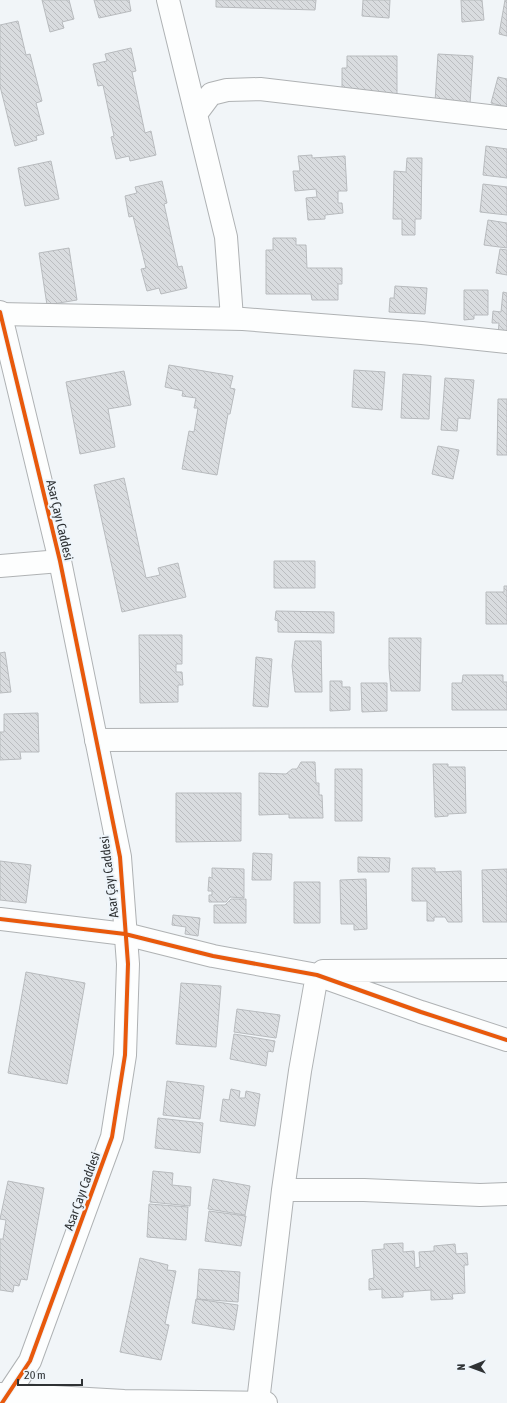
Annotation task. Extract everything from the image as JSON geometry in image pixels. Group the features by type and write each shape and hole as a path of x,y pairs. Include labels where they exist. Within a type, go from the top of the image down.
{"street":[{"path":"168,0 226,238 232,318"},
{"path":"196,114 211,94 227,90 260,89 507,118"},
{"path":"0,314 232,318 422,333 507,342"},
{"name":"Asar Çayı Caddesi","path":"0,314 60,561 120,857 128,964 125,1055 112,1138 30,1362 3,1397"},
{"path":"0,566 60,561"},
{"path":"96,740 507,739"},
{"path":"0,919 125,934 214,956 307,973 507,1040"},
{"path":"307,973 507,970"},
{"path":"3,1397 262,1403 283,1190 300,1070 307,973"},
{"path":"283,1190 364,1190 480,1195 507,1194"}],"building":[{"path":"42,0 69,0 74,19 62,22 64,28 50,32"},
{"path":"94,0 129,0 131,11 99,18"},
{"path":"216,0 316,0 315,10 216,7"},
{"path":"363,0 390,0 389,18 362,16"},
{"path":"461,0 482,0 484,20 462,22"},
{"path":"505,0 507,0 507,36 499,34"},
{"path":"18,21 26,55 30,54 42,101 36,103 44,134 36,136 37,140 15,146 0,86 0,25"},
{"path":"131,48 136,71 132,72 145,133 151,131 156,155 130,161 129,156 116,159 111,137 114,136 103,85 98,86 93,64 107,61 105,54"},
{"path":"438,54 473,56 470,104 435,102"},
{"path":"347,56 397,56 397,94 342,95 342,68 347,68"},
{"path":"498,77 507,79 507,107 491,103"},
{"path":"486,146 507,149 507,178 483,175"},
{"path":"312,155 312,158 345,156 347,191 338,191 338,203 342,203 343,213 325,215 325,219 308,220 306,198 317,197 316,189 295,191 293,171 300,171 298,156"},
{"path":"407,158 422,158 421,219 415,219 415,235 402,235 402,219 393,219 394,171 406,172"},
{"path":"51,161 59,199 25,206 18,168"},
{"path":"162,181 167,203 164,204 178,267 182,266 187,288 161,294 159,288 147,291 141,269 146,268 133,216 129,217 125,196 137,193 135,187"},
{"path":"483,184 507,187 507,215 480,212"},
{"path":"488,220 507,223 507,248 484,245"},
{"path":"273,238 296,238 296,245 306,245 307,268 342,268 342,284 338,284 338,300 312,300 311,294 266,294 266,250 273,250"},
{"path":"69,248 77,300 47,305 39,253"},
{"path":"500,249 507,250 507,275 496,273"},
{"path":"395,286 427,288 425,314 389,312 390,298 394,298"},
{"path":"464,290 488,290 488,315 474,315 474,319 464,320"},
{"path":"503,292 507,293 507,335 498,335 499,323 492,323 493,311 501,312"},
{"path":"169,365 233,376 230,388 235,389 230,414 228,414 217,475 182,469 189,431 194,432 198,408 194,408 196,398 182,396 183,391 165,387"},
{"path":"354,370 385,372 382,410 352,407"},
{"path":"124,371 131,405 108,409 115,447 80,454 66,382"},
{"path":"403,374 431,376 429,419 401,418"},
{"path":"445,378 474,380 470,419 458,418 457,431 441,430"},
{"path":"498,399 507,399 507,455 497,455"},
{"path":"438,446 459,450 453,479 432,474"},
{"path":"124,478 146,578 160,575 158,568 178,563 186,597 122,612 94,485"},
{"path":"274,561 315,561 315,588 274,588"},
{"path":"504,586 507,586 507,624 486,624 486,592 504,592"},
{"path":"276,611 334,612 334,633 278,632 278,621 275,620"},
{"path":"139,635 182,635 182,664 176,664 176,672 182,672 183,685 178,685 178,702 140,703"},
{"path":"389,638 421,638 420,691 391,691"},
{"path":"295,641 321,641 322,692 295,692 292,666"},
{"path":"5,652 11,692 0,693 0,653"},
{"path":"256,657 272,659 268,707 253,706"},
{"path":"463,675 503,675 503,682 507,682 507,710 452,710 452,683 462,683"},
{"path":"330,681 342,681 342,687 350,687 350,710 330,711"},
{"path":"361,683 387,683 387,711 362,712"},
{"path":"38,713 39,752 20,752 21,759 0,760 0,732 4,732 4,714"},
{"path":"301,762 315,762 316,783 319,783 319,795 322,795 323,818 289,818 289,814 259,815 259,773 286,774 292,769 297,769"},
{"path":"433,764 448,764 448,767 465,767 466,813 448,814 448,816 435,817"},
{"path":"335,769 362,769 362,821 335,821"},
{"path":"176,793 241,793 241,841 176,842"},
{"path":"253,853 272,854 271,880 252,880"},
{"path":"358,857 390,858 389,872 358,872"},
{"path":"0,861 31,865 26,903 0,900"},
{"path":"212,868 244,869 244,898 230,897 226,902 209,902 209,895 212,895 212,891 208,891 209,877 212,878"},
{"path":"412,868 435,868 435,872 461,871 462,922 448,922 445,917 434,917 434,921 427,921 427,901 412,901"},
{"path":"507,869 507,922 483,922 482,870"},
{"path":"366,879 367,929 354,930 354,924 341,924 340,880"},
{"path":"294,882 320,882 320,923 294,923"},
{"path":"231,899 246,899 246,923 214,923 214,905 225,905"},
{"path":"173,915 200,918 198,936 185,934 186,927 172,925"},
{"path":"26,972 85,983 67,1084 8,1073"},
{"path":"181,983 221,986 216,1047 176,1044"},
{"path":"237,1009 280,1015 276,1038 234,1032"},
{"path":"234,1034 275,1041 273,1052 268,1051 266,1066 230,1059"},
{"path":"167,1081 204,1086 200,1119 163,1115"},
{"path":"231,1089 240,1091 239,1098 245,1098 246,1091 260,1094 255,1126 220,1121 223,1099 229,1100"},
{"path":"158,1118 203,1123 200,1153 155,1148"},
{"path":"153,1171 173,1173 172,1185 191,1187 190,1206 150,1202"},
{"path":"213,1179 250,1186 245,1215 208,1209"},
{"path":"8,1181 44,1188 27,1280 21,1279 19,1286 14,1285 13,1292 0,1290 0,1239 3,1239 6,1220 0,1219"},
{"path":"149,1204 188,1207 186,1240 147,1237"},
{"path":"209,1211 246,1216 241,1246 205,1241"},
{"path":"403,1243 403,1252 414,1251 415,1268 420,1267 419,1252 434,1251 434,1246 455,1244 456,1254 467,1253 468,1265 464,1265 465,1293 452,1294 453,1299 431,1300 431,1290 403,1292 403,1297 382,1298 382,1289 369,1290 369,1279 374,1278 372,1250 384,1249 384,1244"},
{"path":"140,1258 168,1265 167,1270 176,1271 165,1324 169,1325 161,1360 120,1352"},
{"path":"199,1269 240,1272 238,1302 197,1299"},
{"path":"196,1299 238,1305 234,1330 192,1323"}],"cycle path":[{"path":"0,312 60,561 120,857 128,964 125,1055 112,1137 30,1361 2,1403"},
{"path":"0,919 125,934 213,956 317,975 421,1012 507,1040"}]}
